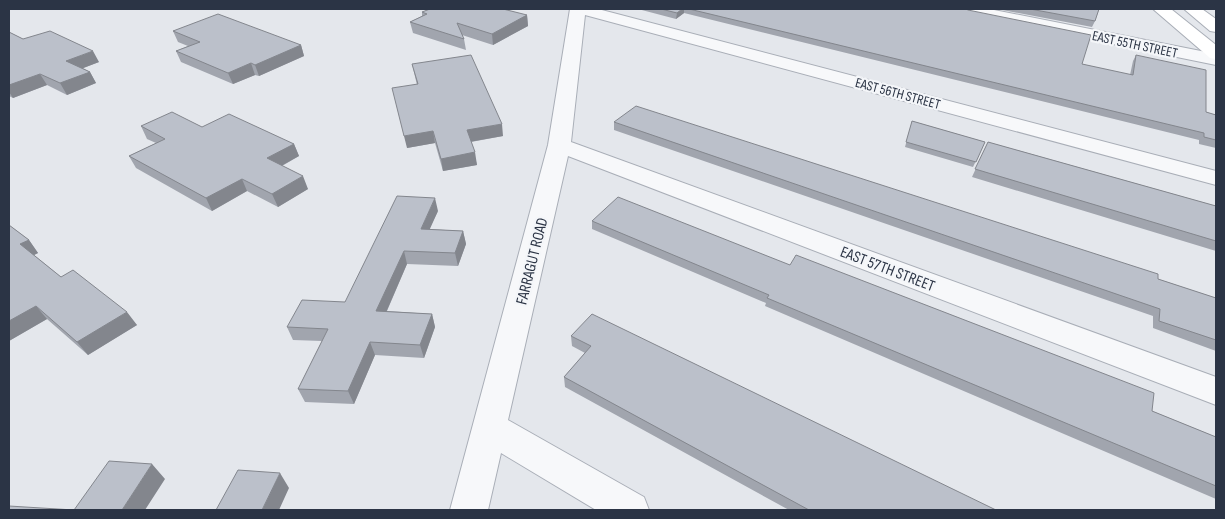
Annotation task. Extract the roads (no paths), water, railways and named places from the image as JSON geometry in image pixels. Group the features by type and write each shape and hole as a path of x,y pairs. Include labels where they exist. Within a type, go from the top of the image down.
{"main road":[{"path":"1161,9 1216,54"},
{"path":"1192,9 1216,27"}],"street":[{"name":"FARRAGUT ROAD","path":"469,510 559,145 579,9"},
{"name":"EAST 56TH STREET","path":"579,9 1216,178"},
{"name":"EAST 55TH STREET","path":"966,9 1216,60"},
{"name":"EAST 57TH STREET","path":"559,145 1216,391"},
{"path":"489,427 630,510"}]}
